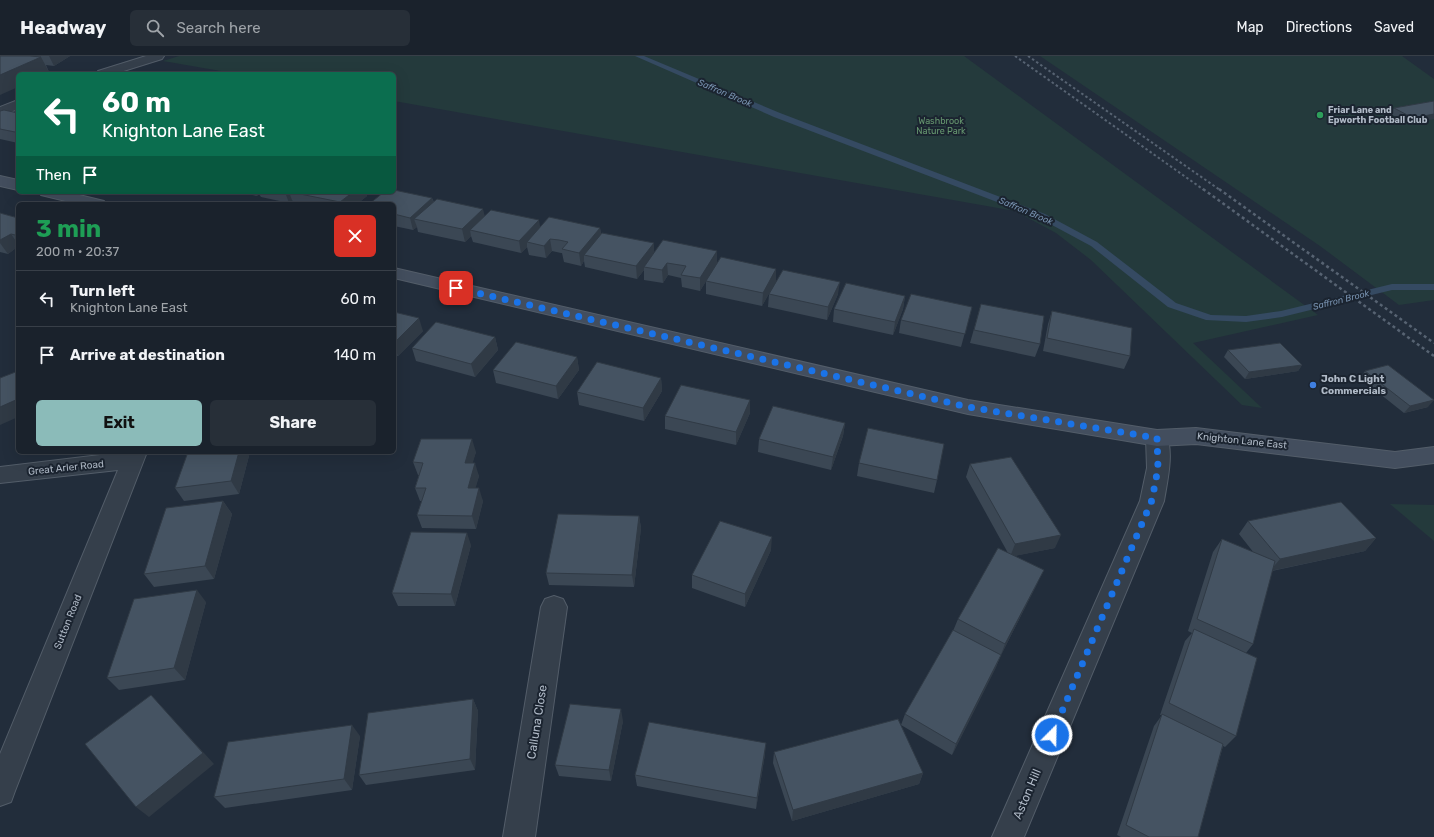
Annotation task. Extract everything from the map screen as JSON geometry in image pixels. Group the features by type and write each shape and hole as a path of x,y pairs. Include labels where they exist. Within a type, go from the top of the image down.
{"street":[{"path":"0,181 16,185"},
{"path":"56,194 90,202"},
{"name":"Knighton Lane East","path":"396,274 968,407 1157,438 1196,436 1395,460 1434,455"},
{"name":"Aston Hill","path":"1008,837 1152,500 1158,468 1157,438"},
{"name":"Great Arler Road","path":"0,475 135,456"},
{"name":"Sutton Road","path":"0,791 135,456"},
{"name":"Calluna Close","path":"519,837 554,607"}],"lane":[{"path":"108,72 158,56"},
{"path":"0,112 16,105"}],"green space":[{"name":"Washbrook Nature Park","path":"179,56 964,56 1318,315 1193,343 1262,408 1242,405 1091,260 1056,233 1015,211 396,101 396,72 226,72 163,61"},
{"path":"1040,56 1402,56 1434,79 1434,300 1399,305 1320,246"},
{"path":"1390,504 1434,505 1434,541"}],"building":[{"path":"0,56 30,56 41,57 0,75"},
{"path":"1434,101 1434,114 1413,118 1394,108"},
{"path":"4,110 16,113 16,132 0,129 0,111"},
{"path":"396,190 432,198 410,218 396,214 396,202 372,202 382,194 396,194"},
{"path":"300,194 350,194 340,202"},
{"path":"437,199 483,209 462,229 414,219"},
{"path":"491,210 539,220 519,241 470,230"},
{"path":"0,213 16,217 16,234 11,234 0,240"},
{"path":"549,217 600,228 579,253 562,249 568,242 559,240 550,239 544,246 527,242"},
{"path":"602,233 654,243 636,266 584,255"},
{"path":"663,240 717,251 700,278 681,275 686,266 667,263 662,270 644,267"},
{"path":"721,257 776,269 763,293 706,281"},
{"path":"783,270 840,282 828,307 769,294"},
{"path":"846,283 905,296 895,322 834,309"},
{"path":"911,294 972,307 965,334 901,320"},
{"path":"981,304 1044,316 1040,344 974,330"},
{"path":"1052,311 1132,328 1130,356 1047,338"},
{"path":"396,312 419,318 396,341"},
{"path":"436,322 495,337 471,364 412,348"},
{"path":"516,342 577,357 556,386 493,370"},
{"path":"1280,343 1302,365 1249,372 1228,350"},
{"path":"597,362 661,378 643,408 577,392"},
{"path":"1388,365 1434,400 1410,406 1365,371"},
{"path":"16,372 16,400 0,407 0,378"},
{"path":"681,385 750,400 736,432 665,416"},
{"path":"773,406 845,423 833,457 759,439"},
{"path":"868,428 944,444 937,480 859,463"},
{"path":"421,439 472,439 465,463 475,463 468,488 479,488 472,516 417,515 426,488 415,488 423,463 413,462"},
{"path":"187,454 238,454 231,481 175,488"},
{"path":"1011,457 1061,535 1015,544 970,464"},
{"path":"223,501 205,566 144,574 166,508"},
{"path":"1341,502 1376,538 1280,559 1248,521"},
{"path":"558,514 639,516 632,575 546,573"},
{"path":"720,521 772,537 745,594 692,575"},
{"path":"411,532 467,533 451,594 392,593"},
{"path":"1222,539 1275,561 1253,644 1197,619"},
{"path":"998,548 1044,570 1005,644 958,619"},
{"path":"197,590 174,668 107,678 134,599"},
{"path":"1194,629 1257,658 1236,736 1169,703"},
{"path":"953,630 1001,655 956,744 905,714"},
{"path":"151,695 203,753 136,807 85,744"},
{"path":"473,699 470,759 359,775 368,713"},
{"path":"570,704 621,709 609,770 555,765"},
{"path":"1162,714 1223,744 1198,837 1149,837 1126,825"},
{"path":"898,719 923,773 793,810 774,752"},
{"path":"649,722 766,743 757,798 635,775"},
{"path":"352,725 344,779 214,797 228,742"}],"waterway":[{"name":"Saffron Brook","path":"638,56 777,115 1042,216 1094,244 1172,305 1210,318 1246,319 1282,314 1317,304 1392,287 1434,287"}],"railway":[{"path":"1015,56 1204,190"},
{"path":"1028,56 1220,190"},
{"path":"1203,189 1434,356"},
{"path":"1219,189 1434,343"}],"place":[{"name":"Friar Lane and Epworth Football Club","path":"1320,115"},
{"name":"John C Light Commercials","path":"1313,385"}],"route":[{"path":"456,288 968,407 1157,438 1158,468 1152,500 1052,735"}]}
